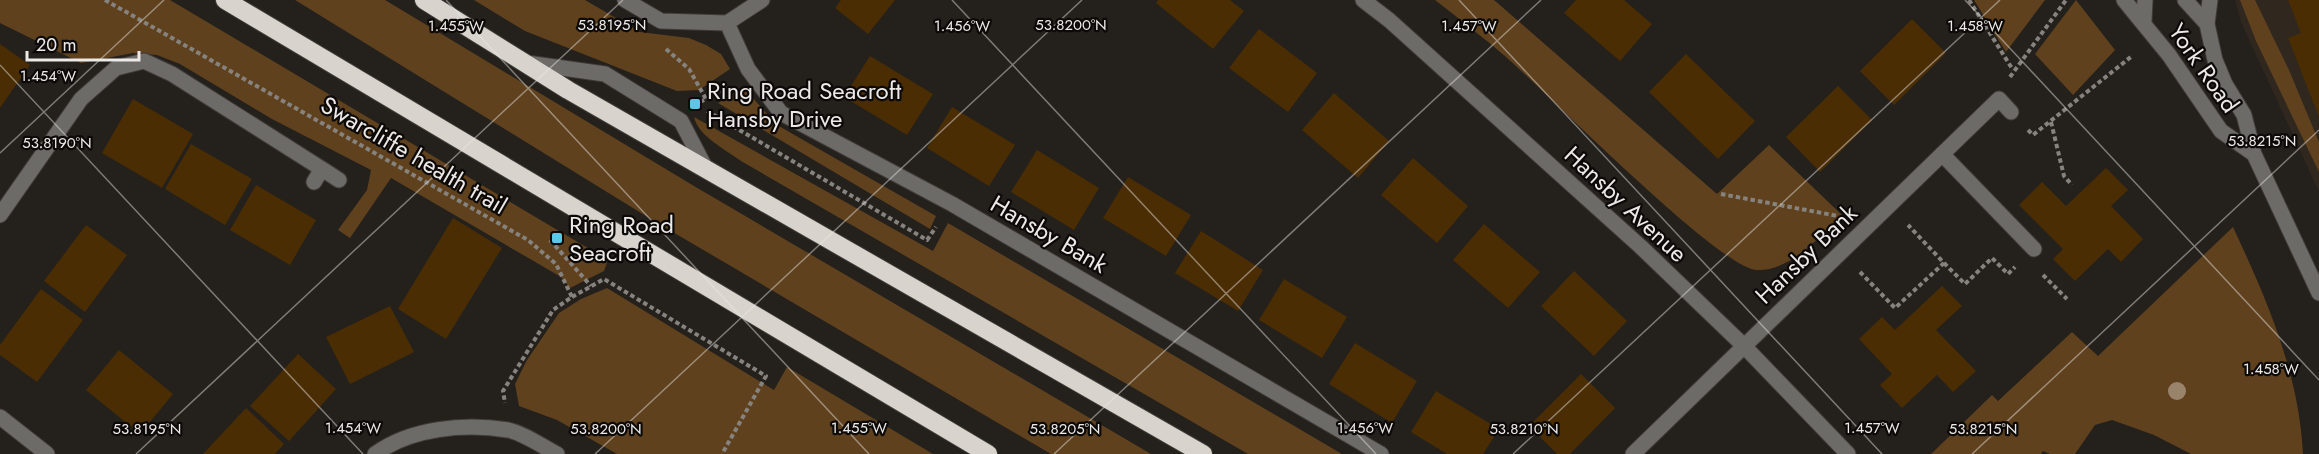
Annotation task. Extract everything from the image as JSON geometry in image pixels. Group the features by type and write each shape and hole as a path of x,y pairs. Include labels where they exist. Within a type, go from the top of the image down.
{"highway":[{"path":"225,0 988,454"},
{"path":"424,0 524,63 1203,454"}],"street":[{"path":"626,0 661,21 727,23 762,0"},
{"name":"Hansby Avenue","path":"1363,0 1389,20 1641,247 1743,345 1848,454"},
{"name":"York Road","path":"2124,0 2144,21 2221,131 2254,154"},
{"path":"2144,21 2145,0"},
{"name":"York Road","path":"2185,0 2207,24 2215,60 2225,84 2244,115 2254,154 2319,293"},
{"path":"2207,24 2210,0"},
{"name":"Hansby Bank","path":"727,23 748,69 781,113 952,204 1381,454"},
{"path":"0,215 81,99 116,68 144,62 172,74 318,176 339,180"},
{"path":"524,63 605,74 681,121 706,169"},
{"path":"2000,99 2011,112"},
{"name":"Hansby Bank","path":"1633,454 1743,345 2000,99"},
{"path":"1942,154 2030,253"},
{"path":"0,417 47,454"},
{"path":"375,454 388,445 442,428 509,430 557,454"}],"path":[{"name":"Swarcliffe health trail","path":"105,0 528,240 556,264 572,297"},
{"path":"1969,0 2013,70"},
{"path":"2000,99 2013,70 2066,0"},
{"path":"2011,112 2033,135 2132,56"},
{"path":"2051,122 2064,176 2072,185"},
{"path":"1721,194 1871,222"},
{"path":"1889,205 1965,284 1992,258 2008,274 2030,253 2067,299"},
{"path":"870,206 927,240"},
{"path":"550,240 591,287"},
{"path":"1881,294 1895,308 1944,263"},
{"path":"505,403 503,391 553,310 604,279 766,376 722,454"}],"shaded area":[{"path":"0,0 170,0 608,260 604,271 570,288 561,277 391,178 350,238 338,230 367,190 371,170 272,119 180,64 157,55 133,53 81,63 0,23"},
{"path":"295,0 385,0 694,186 1151,454 1051,454 654,221"},
{"path":"474,0 585,0 640,32 689,38 706,45 721,54 730,69 699,90 677,91 525,31"},
{"path":"1435,0 1494,0 1717,194 1769,145 1843,216 1804,251 1781,265 1757,270 1737,262 1708,242 1672,212 1506,57"},
{"path":"1974,0 2045,0 2006,52"},
{"path":"2076,0 2115,50 2073,95 2035,54"},
{"path":"2235,0 2319,0 2319,192 2241,22"},
{"path":"2240,0 2255,0 2289,70 2319,142 2319,172 2256,41"},
{"path":"743,87 777,125 936,216 930,229 718,103"},
{"path":"694,117 933,251 948,223 1342,454 1248,454 741,161 707,137"},
{"path":"2233,227 2258,282 2288,366 2300,424 2303,454 2191,454 2154,435 2112,420 2095,425 2075,454 2050,454 2043,451 2041,454 1931,454 1992,395 1998,401 2072,332 2098,356"},
{"path":"607,288 774,390 787,367 933,454 617,454 557,420 519,406 515,384 527,360 559,313 581,299"}],"building":[{"path":"841,0 895,0 868,34 835,8"},
{"path":"1158,0 1230,0 1244,11 1213,49 1156,3"},
{"path":"1576,0 1624,0 1652,24 1620,61 1564,13"},
{"path":"2288,0 2319,0 2319,117 2288,38 2301,33"},
{"path":"1912,19 1946,53 1894,105 1860,71"},
{"path":"1259,29 1317,73 1288,112 1229,68"},
{"path":"0,44 30,65 0,108"},
{"path":"1686,54 1755,121 1718,159 1649,92"},
{"path":"870,56 933,94 907,135 844,97"},
{"path":"1838,86 1872,120 1820,172 1786,137"},
{"path":"1334,93 1389,141 1358,178 1302,130"},
{"path":"133,99 193,134 162,188 102,153"},
{"path":"952,107 1015,145 989,186 927,148"},
{"path":"191,144 252,179 225,225 165,189"},
{"path":"1037,150 1099,188 1074,230 1011,192"},
{"path":"1413,158 1468,206 1437,243 1381,195"},
{"path":"2106,168 2128,190 2111,206 2143,239 2121,262 2108,249 2075,281 2053,259 2063,249 2019,205 2042,182 2066,206"},
{"path":"1128,177 1191,215 1166,256 1103,218"},
{"path":"256,185 316,220 290,265 230,230"},
{"path":"453,218 502,248 446,339 398,309"},
{"path":"1484,224 1540,272 1508,308 1453,260"},
{"path":"86,225 127,255 85,312 44,281"},
{"path":"1201,231 1263,270 1238,311 1175,273"},
{"path":"1574,271 1627,321 1594,356 1541,306"},
{"path":"1284,279 1347,317 1322,358 1259,320"},
{"path":"1942,286 1962,306 1936,330 1976,371 1953,392 1937,375 1902,408 1880,385 1892,374 1859,339 1882,317 1895,330"},
{"path":"41,289 83,320 37,382 0,355 0,345"},
{"path":"390,306 414,352 350,384 326,337"},
{"path":"1355,343 1417,381 1392,423 1329,384"},
{"path":"119,350 173,394 140,434 86,390"},
{"path":"298,354 336,389 289,441 250,406"},
{"path":"1581,374 1615,408 1570,454 1557,454 1529,426"},
{"path":"1436,391 1499,429 1483,454 1447,454 1411,432"},
{"path":"246,408 284,444 275,454 203,454"}],"place":[{"name":"Ring Road Seacroft Hansby Drive","path":"695,104"},
{"name":"Ring Road Seacroft","path":"557,238"}]}
